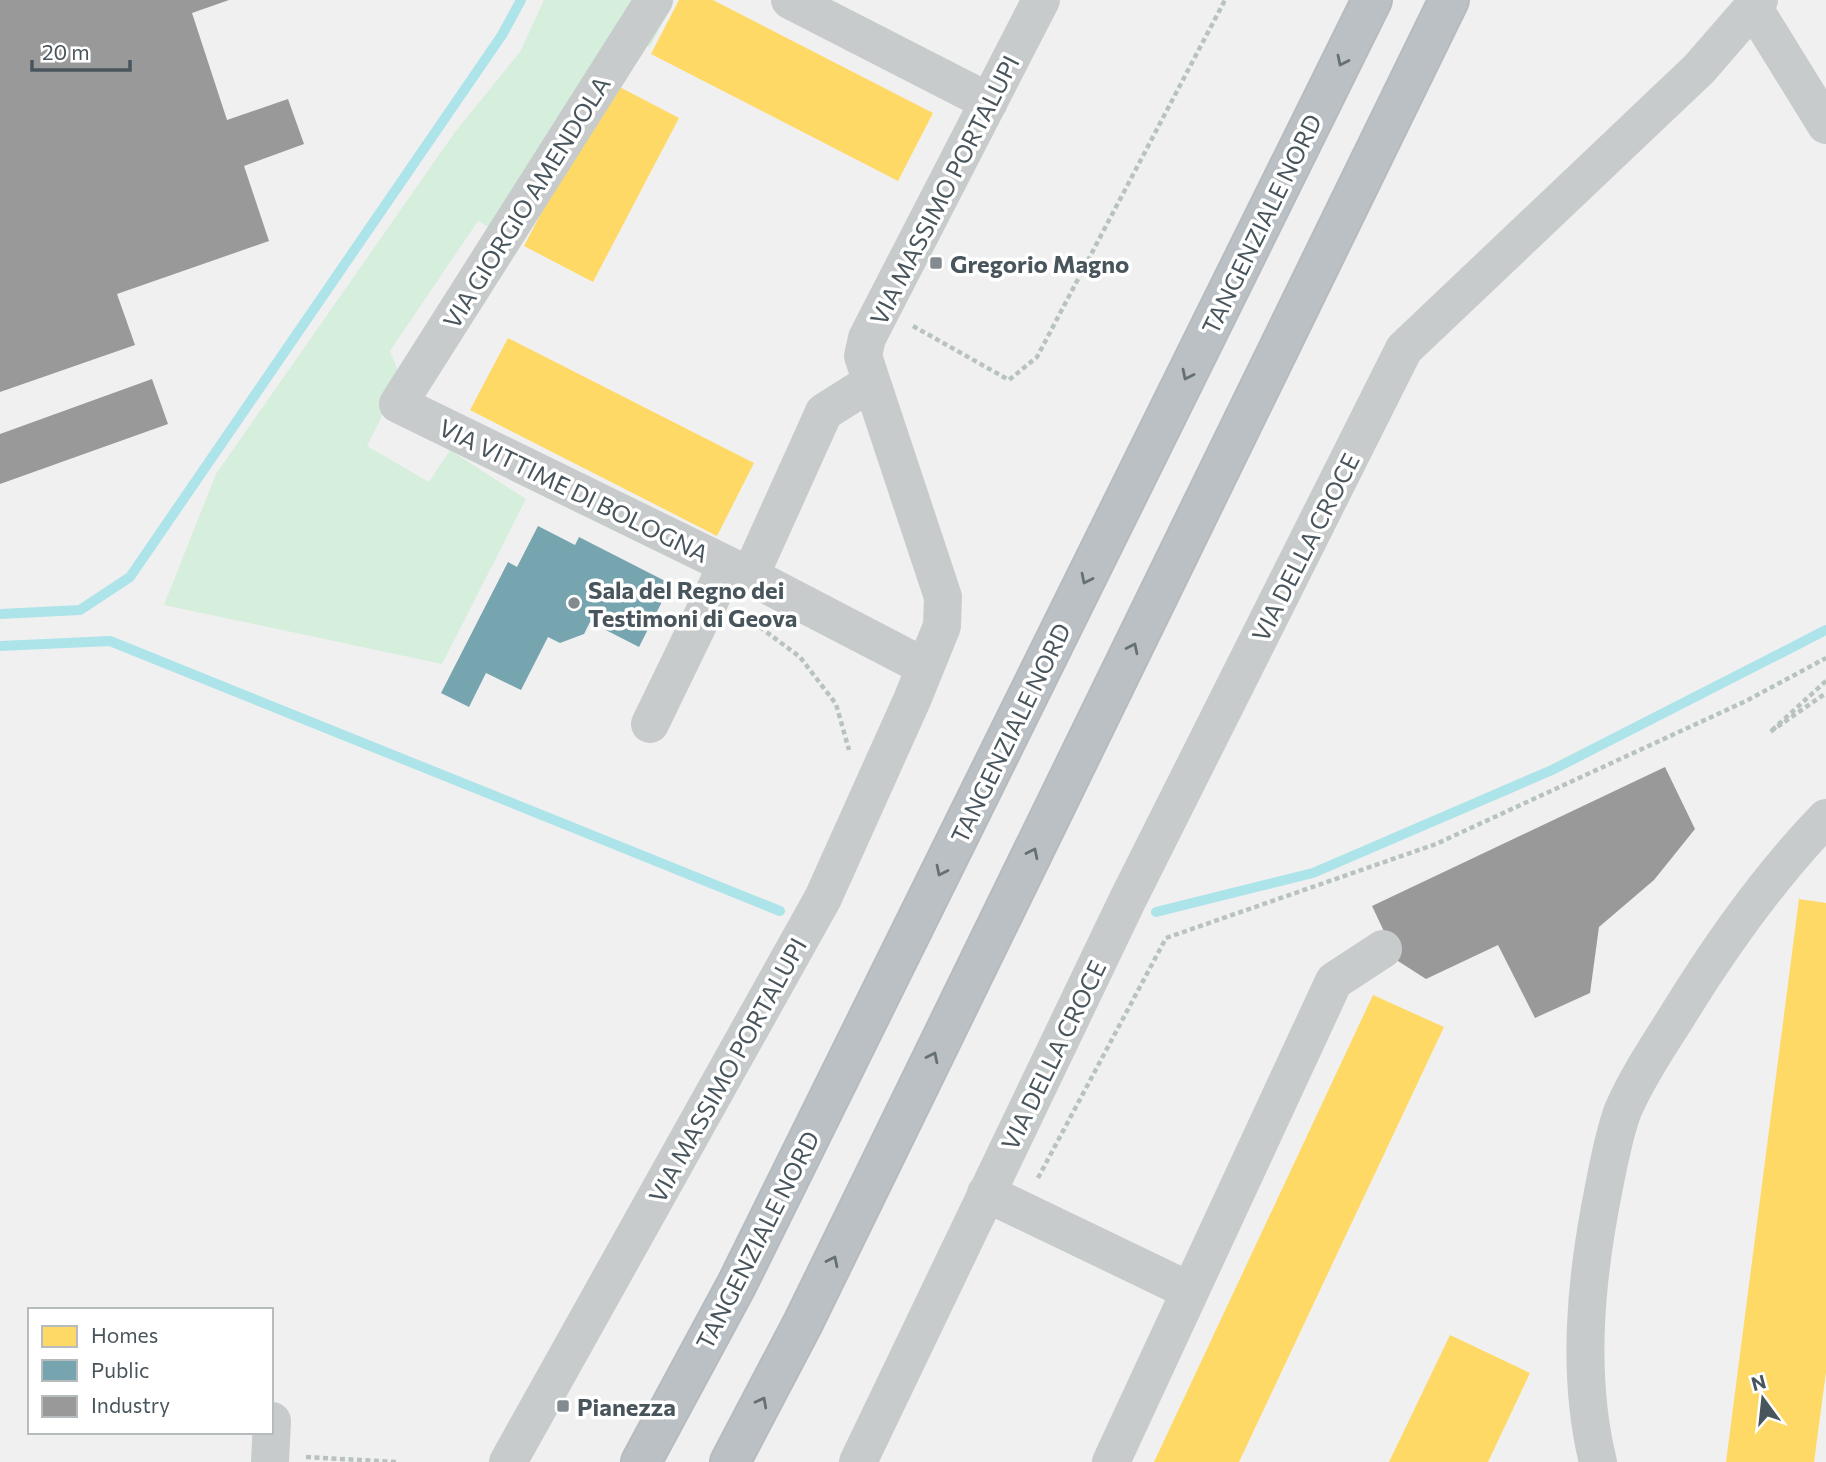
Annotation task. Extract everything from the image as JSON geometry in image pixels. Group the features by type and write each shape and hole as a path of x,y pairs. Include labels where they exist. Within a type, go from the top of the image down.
{"highway":[{"name":"TANGENZIALE NORD","path":"641,1462 737,1284 1372,0"},
{"path":"730,1462 803,1323 1449,0"}],"street":[{"name":"VIA GIORGIO AMENDOLA","path":"398,404 654,0"},
{"path":"790,0 989,102"},
{"name":"VIA MASSIMO PORTALUPI","path":"508,1462 822,898 942,626 943,597 863,356 867,338 1041,0"},
{"path":"1756,3 1826,125"},
{"name":"VIA DELLA CROCE","path":"858,1462 1128,899 1404,349 1699,69 1756,3"},
{"path":"650,723 748,575 824,412 870,383"},
{"name":"VIA VITTIME DI BOLOGNA","path":"398,404 748,575"},
{"path":"748,575 925,667"},
{"path":"1598,1462 1586,1386 1590,1287 1595,1230 1622,1112 1656,1049 1745,912 1793,852 1826,818"},
{"path":"1111,1462 1334,981 1383,949"},
{"path":"986,1193 1190,1291"}],"path":[{"path":"908,322 1009,380 1037,357 1225,0"},
{"path":"748,575 757,625 800,657 836,704 852,761"},
{"path":"1021,1209 1166,938 1436,844 1746,701 1826,658"},
{"path":"1826,681 1770,732 1826,693"},
{"path":"271,1446 396,1462"}],"green space":[{"path":"544,0 674,0 650,47 612,37 501,234 478,221 390,351 401,378 367,446 429,482 450,450 526,499 442,664 164,605 216,474 455,132 520,52"}],"building: Homes":[{"path":"679,0 713,0 933,113 898,181 651,54"},
{"path":"610,82 679,118 593,282 524,246"},
{"path":"508,338 754,463 717,536 470,410"},
{"path":"1799,899 1826,903 1826,1372 1814,1462 1726,1462"},
{"path":"1373,995 1444,1027 1239,1462 1154,1462"},
{"path":"1450,1335 1530,1373 1488,1462 1389,1462"}],"building: Public":[{"name":"Sala del Regno dei Testimoni di Geova","path":"538,526 575,545 579,537 671,584 639,647 590,622 584,634 560,643 548,637 521,690 486,673 469,707 441,693 508,562 517,567"}],"building: Industry":[{"path":"0,0 229,0 192,13 227,120 288,99 304,144 244,166 269,241 117,294 135,345 0,392"},
{"path":"152,379 168,424 0,484 0,434"},
{"path":"1665,767 1695,829 1654,880 1599,927 1590,993 1535,1018 1498,945 1426,979 1398,961 1372,906"}],"waterway":[{"path":"0,614 80,610 130,577 502,35 521,0"},
{"path":"1156,912 1313,873 1552,770 1826,630"},
{"path":"0,646 110,641 780,911"}],"place":[{"name":"Gregorio Magno","path":"936,263"},
{"name":"Sala del Regno dei Testimoni di Geova","path":"574,603"},
{"name":"Pianezza","path":"563,1406"}]}
